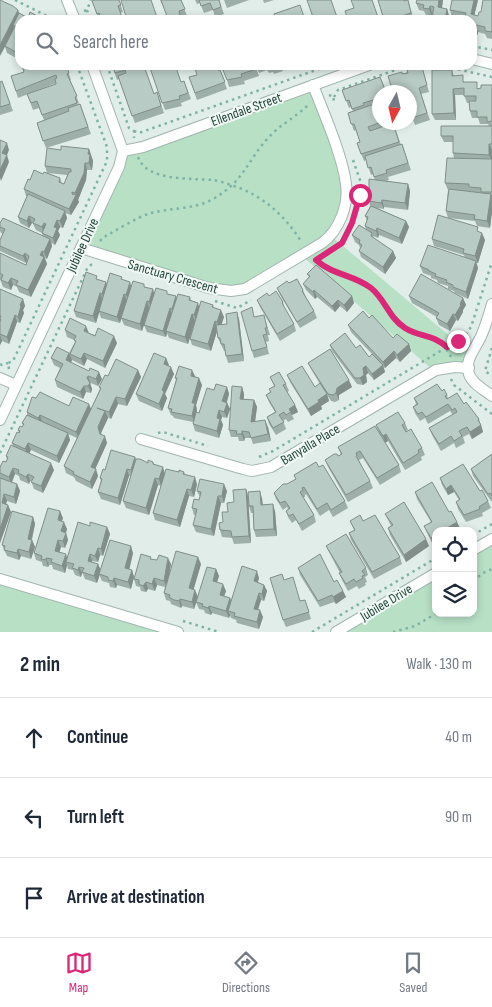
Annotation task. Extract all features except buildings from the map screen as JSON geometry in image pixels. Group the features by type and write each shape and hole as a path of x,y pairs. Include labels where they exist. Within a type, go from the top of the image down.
{"street":[{"path":"67,0 73,15"},
{"path":"477,60 492,64"},
{"path":"94,70 123,151"},
{"name":"Ellendale Street","path":"123,151 143,147 355,70"},
{"name":"Sanctuary Crescent","path":"81,248 209,288 231,291 251,286 322,243 329,238 340,221 345,201 346,185 341,161 313,85"},
{"name":"Jubilee Drive","path":"0,420 116,173 123,151"},
{"path":"492,304 482,334 470,358 469,368 469,374 472,379 492,396"},
{"name":"Banyalla Place","path":"144,440 243,469 260,470 271,467 436,370 455,367 469,368"},
{"path":"0,378 16,386"},
{"path":"477,548 492,539"},
{"name":"Jubilee Drive","path":"336,632 432,574"},
{"path":"0,579 178,632"}],"path":[{"path":"15,0 45,15"},
{"path":"88,15 86,11 91,0"},
{"path":"477,47 492,50"},
{"path":"0,364 13,361 107,161 107,147 80,70"},
{"path":"109,70 129,128 139,134 316,70"},
{"path":"336,110 332,102 338,90 396,70"},
{"path":"461,70 492,77"},
{"path":"329,95 334,97"},
{"path":"100,241 145,215 170,208 207,202 223,194 233,185 269,136 300,113 310,103"},
{"path":"134,131 134,138"},
{"path":"351,154 361,183 355,216"},
{"path":"138,156 147,168 164,176 213,180 233,185 261,200 281,215 304,246"},
{"path":"329,252 342,243 350,227"},
{"path":"309,265 322,256"},
{"path":"316,260 328,270 369,286 400,324 415,333 434,338 447,347 451,357"},
{"path":"253,458 273,451 464,337 469,332 492,262"},
{"path":"0,453 82,277 91,264 95,265"},
{"path":"208,299 237,308 255,297"},
{"path":"492,348 485,371 492,376"},
{"path":"8,363 8,369"},
{"path":"451,379 454,385 492,414"},
{"path":"144,440 160,432 216,448"},
{"path":"477,533 492,524"},
{"path":"312,632 432,560"},
{"path":"477,578 492,569"},
{"path":"392,632 415,626 432,615"}],"green space":[{"path":"313,85 347,185 331,236 471,354 469,363 434,371 302,256 231,291 81,248 123,151"},
{"path":"492,539 492,632 336,632 432,575 432,617 477,617 477,548"},
{"path":"0,579 178,632 0,632"}],"route":[{"path":"360,195 352,223 342,243 316,260 328,270 369,286 378,295 393,318 406,328 415,333 434,338 447,347 458,341"}]}
